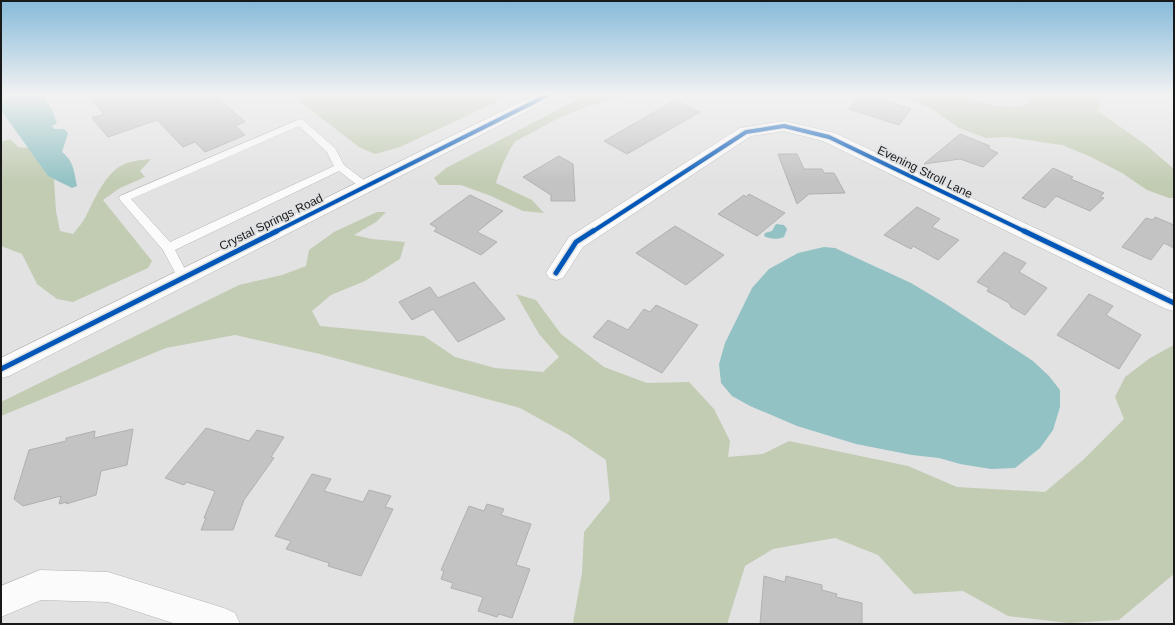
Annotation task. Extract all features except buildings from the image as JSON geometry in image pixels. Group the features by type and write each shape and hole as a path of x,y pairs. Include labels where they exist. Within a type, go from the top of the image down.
{"street":[{"name":"Crystal Springs Road","path":"1,369 492,123"},
{"name":"Evening Stroll Lane","path":"556,273 576,242 746,132 784,126 829,137 1174,303"},
{"path":"1,602 40,585 108,587 224,624"}],"lane":[{"path":"183,277 168,248 124,198 297,123"},
{"path":"301,123 331,150 340,167 366,186"},
{"path":"168,248 340,167"}],"green space":[{"path":"328,123 451,123 400,147 375,154 359,147"},
{"path":"532,123 548,123 516,141 508,154 496,183 532,200 544,213 523,211 491,196 461,185 439,185 434,178 446,168"},
{"path":"952,123 1115,123 1146,145 1174,169 1174,198 1169,198 1147,190 1122,173 1089,156 1062,145 1007,137 986,138 959,128"},
{"path":"10,139 18,147 29,148 48,176 54,179 56,211 60,231 73,234 85,218 102,185 116,169 120,166 138,160 151,159 140,171 145,177 120,188 103,200 152,261 148,268 73,302 57,299 37,284 22,254 1,246 1,142"},
{"path":"377,212 386,212 376,222 354,235 372,239 405,242 400,259 365,281 331,295 312,311 320,326 424,336 455,357 495,368 543,372 559,357 539,334 516,294 536,300 561,334 604,367 647,383 689,382 714,409 730,441 728,457 763,454 789,441 908,466 957,487 1045,492 1083,460 1124,419 1115,397 1125,377 1150,358 1174,345 1174,574 1119,620 1069,623 1008,616 963,591 914,594 878,555 835,538 773,549 745,566 728,624 575,624 573,622 582,573 584,532 610,500 606,460 569,435 520,408 320,354 235,335 166,348 1,416 1,402 239,285 282,275 306,266 309,250 334,232"}],"water":[{"path":"10,123 57,123 52,126 54,129 64,129 68,133 62,152 71,163 77,186 72,188 48,176"},
{"path":"776,224 784,225 787,229 784,237 774,239 764,236 765,233 772,231"},
{"path":"824,247 835,248 911,283 1033,361 1049,376 1060,390 1060,407 1053,430 1040,448 1015,468 991,469 960,464 939,458 912,455 856,444 797,426 750,406 732,396 721,383 719,364 725,343 752,288 769,269 798,253"}],"cycle path":[{"path":"1,369 492,123"},
{"path":"556,273 576,242 746,132 784,126 829,137 1174,303"}]}
